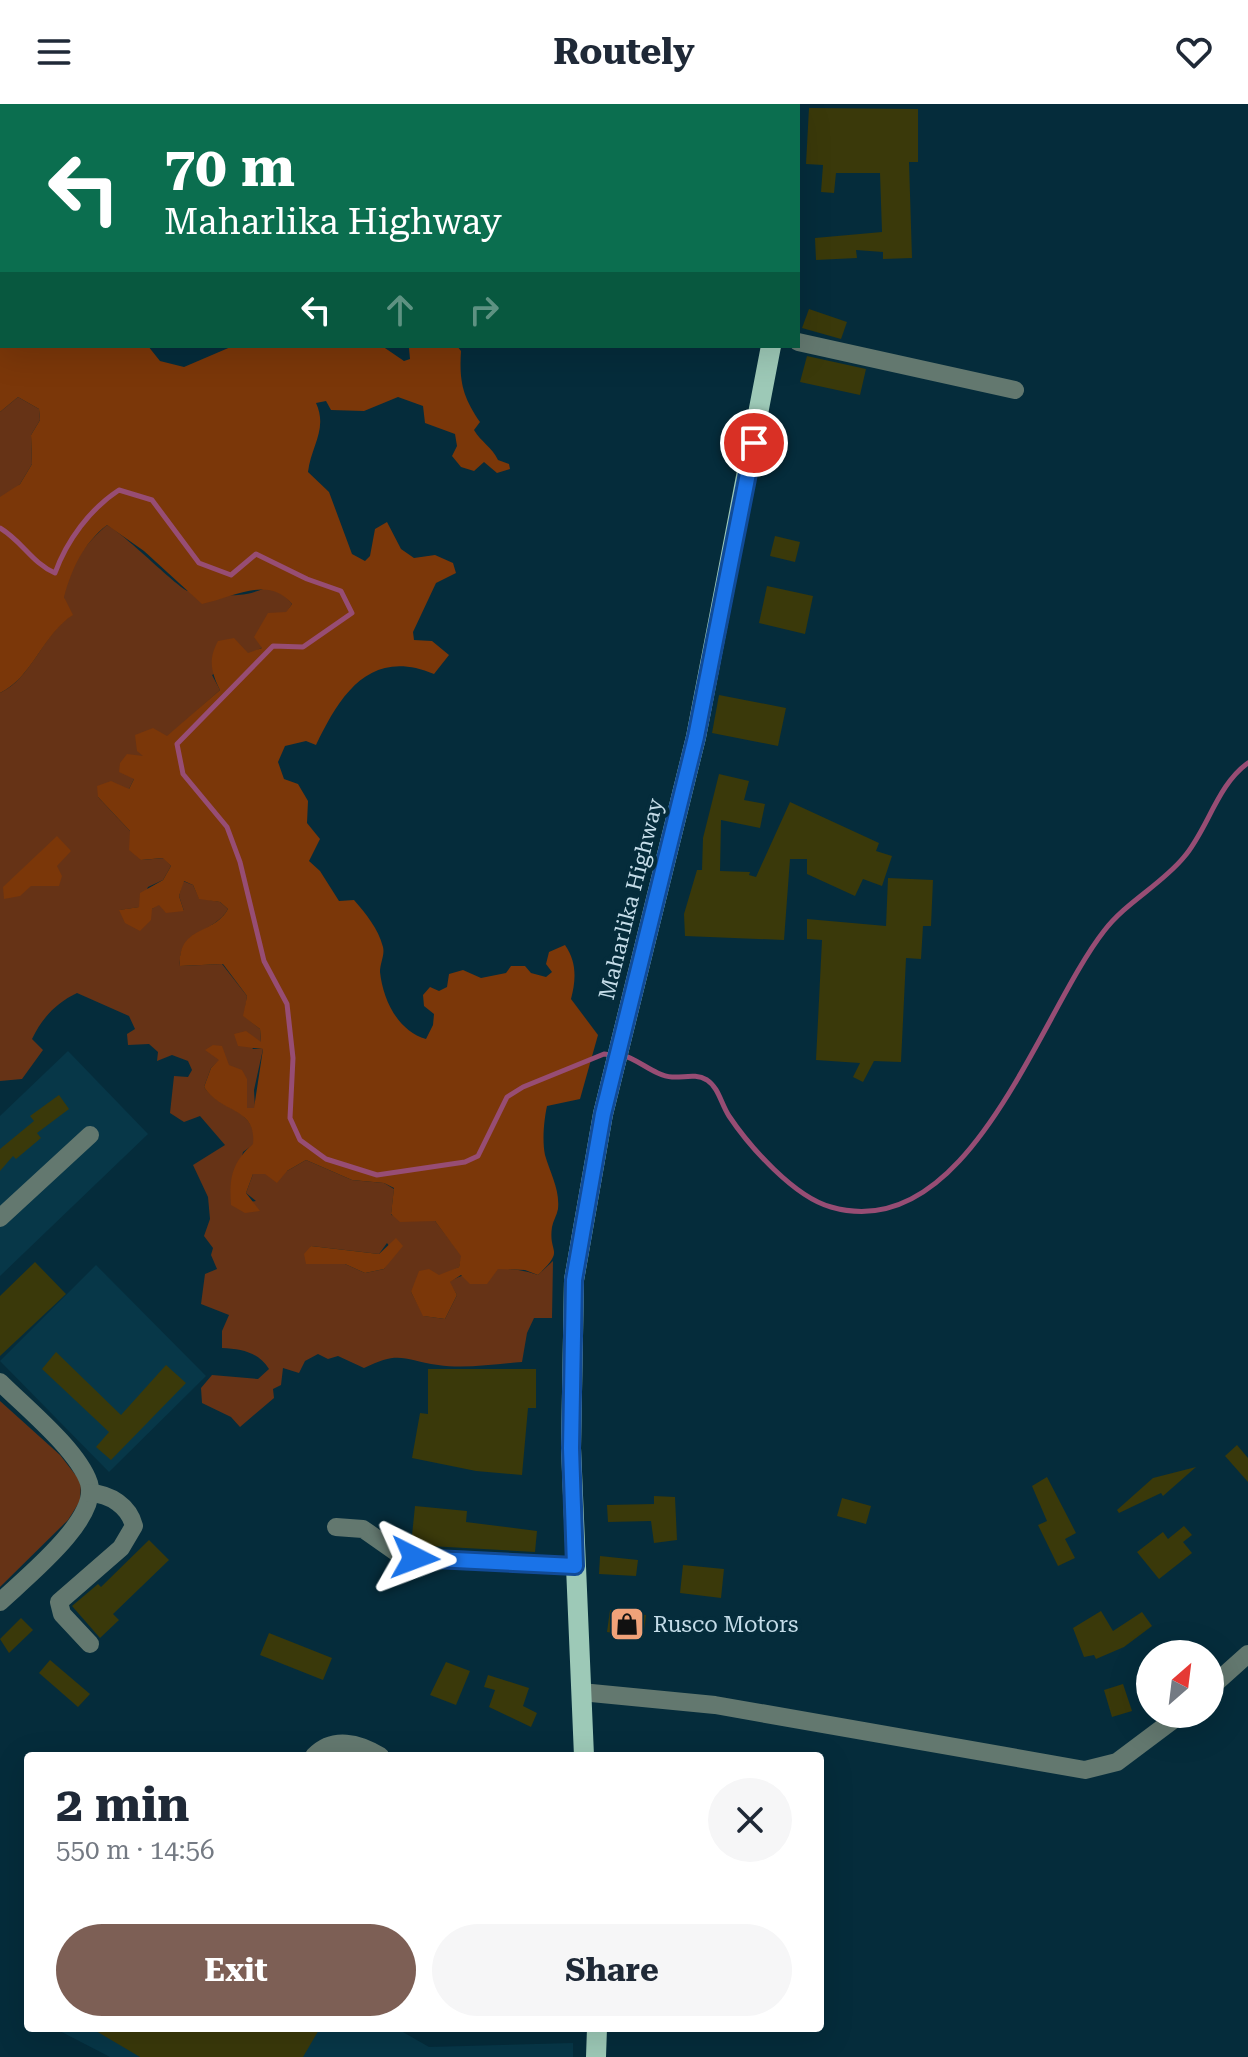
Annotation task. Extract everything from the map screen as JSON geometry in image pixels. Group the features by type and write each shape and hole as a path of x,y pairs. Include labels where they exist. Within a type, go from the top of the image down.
{"main road":[{"name":"Maharlika Highway","path":"584,1752 571,1448 574,1280 603,1114 696,737 771,348"},
{"path":"596,2057 597,2032"}],"street":[{"path":"800,342 1015,390"},
{"path":"0,1218 90,1135"},
{"path":"0,1382 71,1455 83,1472 90,1493 84,1512 65,1540 0,1602"},
{"path":"90,1493 110,1497 132,1517 134,1526 121,1548 59,1602 62,1614 90,1644"},
{"path":"336,1527 363,1529 400,1555 415,1558 575,1566"},
{"path":"1224,1675 1248,1654"},
{"path":"581,1692 715,1705 1090,1770 1117,1762 1162,1728"},
{"path":"320,1752 334,1743 354,1744 371,1752"}],"shaded area":[{"path":"0,348 150,348 160,361 184,367 228,348 385,348 404,361 410,359 409,348 459,348 461,351 463,389 480,422 474,430 498,460 509,464 510,469 497,473 484,462 474,471 461,467 452,456 457,446 455,434 425,423 423,406 398,397 364,411 331,410 326,401 316,403 320,429 308,472 329,492 352,554 365,561 370,556 375,529 387,522 401,549 414,558 435,555 453,563 456,573 436,583 413,632 414,640 432,641 449,655 434,674 412,667 375,671 347,693 316,745 306,741 285,746 278,762 284,779 298,784 308,801 307,823 320,839 309,861 320,871 339,901 354,900 375,927 383,950 380,972 388,1003 400,1022 416,1035 426,1039 433,1025 434,1014 424,1006 423,995 430,987 439,991 447,987 449,974 463,970 481,978 506,973 511,966 525,966 531,973 546,977 552,972 546,964 549,952 565,945 572,958 574,985 571,999 598,1035 580,1099 547,1106 544,1149 558,1202 551,1236 554,1255 538,1275 525,1270 498,1269 487,1284 470,1284 461,1275 450,1282 457,1295 445,1319 423,1316 411,1292 419,1271 429,1269 439,1275 459,1267 461,1256 435,1221 400,1222 391,1214 394,1188 384,1183 352,1180 306,1160 287,1171 277,1183 265,1174 253,1174 246,1193 260,1211 245,1213 231,1205 233,1171 240,1157 253,1144 253,1132 244,1117 211,1096 204,1087 211,1068 219,1060 205,1050 213,1045 222,1046 229,1065 242,1070 247,1079 247,1108 254,1108 263,1049 238,1046 234,1034 246,1031 261,1042 260,1029 243,1016 247,996 223,964 180,966 181,953 190,937 214,924 228,909 220,902 199,899 193,885 184,881 179,896 184,911 166,913 159,905 152,909 151,920 140,931 125,923 119,910 139,907 140,893 163,880 171,866 163,858 141,860 129,850 130,831 98,797 97,786 111,781 129,789 134,779 119,772 120,763 127,754 143,756 137,751 135,735 153,728 167,736 220,690 212,666 218,641 234,638 248,653 262,648 254,637 268,613 286,612 292,604 283,595 262,589 202,604 144,551 107,525 85,548 71,576 64,597 73,615 53,633 21,677 0,693 0,497 20,484 32,464 31,435 40,420 39,409 18,397 0,412"},
{"path":"18,397 39,409 40,420 31,435 32,464 20,484 3,498 0,497 0,412"},
{"path":"107,525 116,531 188,591 238,595 272,588 292,604 263,647 212,675 220,690 145,757 129,789 98,797 130,831 141,860 164,858 171,866 163,880 148,887 140,907 120,910 152,909 159,904 184,911 179,896 183,881 193,885 199,898 220,902 228,909 184,945 180,966 222,964 247,996 244,1016 260,1029 261,1042 252,1049 263,1049 254,1090 255,1108 247,1108 238,1081 220,1060 211,1068 204,1087 244,1117 253,1132 254,1144 243,1152 231,1205 256,1201 246,1193 253,1174 287,1171 306,1160 352,1180 384,1183 394,1189 391,1215 435,1221 462,1256 459,1267 411,1292 424,1316 445,1319 457,1295 449,1282 459,1277 493,1269 538,1275 553,1261 552,1318 534,1318 527,1333 522,1362 458,1366 394,1358 364,1368 338,1356 328,1359 318,1354 305,1361 299,1373 283,1368 281,1385 273,1389 274,1398 240,1427 231,1417 202,1403 201,1388 212,1375 258,1379 269,1369 249,1352 222,1348 222,1331 229,1315 201,1304 205,1274 217,1269 211,1255 213,1248 204,1236 210,1219 208,1197 193,1165 225,1145 200,1116 184,1122 170,1113 174,1076 188,1077 192,1070 188,1061 172,1055 157,1061 158,1052 149,1044 128,1045 127,1034 135,1029 129,1016 77,993 56,1006 40,1024 32,1039 43,1050 22,1079 0,1081 0,693 21,677 62,623 72,615 64,597 67,577 78,557","holes":["387,1243 394,1253 384,1269 365,1273 345,1264 306,1264 311,1246 379,1254"]},
{"path":"57,836 71,851 57,866 62,876 59,886 31,886 20,896 4,899 3,887"},
{"path":"68,1051 148,1134 0,1276 0,1116"},
{"path":"396,1238 403,1246 384,1269 365,1273 345,1264 306,1264 304,1254 311,1246 379,1254"},
{"path":"96,1265 206,1376 109,1472 0,1361"},
{"path":"0,1401 60,1455 81,1482 80,1501 68,1520 0,1587"},
{"path":"62,2032 403,2032 429,2047 573,2043 573,2057 110,2057"}],"building":[{"path":"809,108 918,109 918,162 909,162 912,258 883,259 883,252 856,250 857,258 816,260 815,238 882,232 880,173 836,173 834,193 821,192 823,165 806,164"},
{"path":"809,309 847,322 841,339 802,328"},
{"path":"807,356 866,369 860,395 800,382"},
{"path":"775,536 800,542 795,562 770,556"},
{"path":"767,586 813,596 805,634 759,623"},
{"path":"719,695 786,708 778,746 712,733"},
{"path":"719,774 749,781 744,800 765,804 760,828 721,820 720,871 750,872 749,875 756,877 790,802 879,843 876,851 892,856 882,886 863,879 855,896 807,874 807,859 790,859 784,940 685,936 684,914 697,870 702,870 703,838"},
{"path":"888,878 933,880 931,926 923,926 921,959 906,958 901,1062 874,1061 863,1082 853,1077 860,1063 816,1060 822,940 807,939 807,919 886,926"},
{"path":"59,1095 69,1109 37,1133 41,1138 16,1159 13,1156 0,1171 0,1149 34,1121 30,1116"},
{"path":"35,1262 66,1294 0,1356 0,1296"},
{"path":"56,1352 121,1415 166,1365 186,1383 111,1460 96,1447 109,1432 42,1369"},
{"path":"428,1369 536,1369 536,1408 528,1408 522,1475 476,1471 412,1458 420,1413 428,1414"},
{"path":"1237,1445 1248,1458 1248,1482 1225,1456"},
{"path":"1196,1467 1163,1496 1161,1493 1119,1513 1117,1510 1153,1478"},
{"path":"1047,1477 1076,1533 1065,1539 1075,1558 1058,1566 1038,1525 1047,1521 1032,1486"},
{"path":"654,1496 675,1497 677,1540 654,1543 651,1521 608,1522 607,1505 654,1504"},
{"path":"842,1498 871,1506 866,1524 837,1516"},
{"path":"415,1506 467,1511 466,1522 537,1531 535,1552 411,1545"},
{"path":"1184,1526 1192,1535 1183,1542 1192,1553 1159,1579 1137,1552 1163,1532 1168,1539"},
{"path":"149,1540 169,1560 113,1614 119,1620 100,1638 72,1606 98,1584 101,1587"},
{"path":"600,1556 638,1560 636,1576 599,1574"},
{"path":"683,1565 724,1569 721,1598 680,1593"},
{"name":"Rusco Motors","path":"610,1610 646,1615 643,1638 607,1632"},
{"path":"1101,1611 1113,1631 1142,1612 1152,1626 1124,1647 1096,1659 1094,1655 1084,1657 1073,1628"},
{"path":"21,1618 33,1630 9,1653 0,1639"},
{"path":"269,1633 332,1658 323,1680 260,1655"},
{"path":"50,1660 90,1694 78,1707 39,1673"},
{"path":"446,1662 470,1671 456,1705 430,1695"},
{"path":"488,1675 529,1688 523,1706 537,1713 531,1727 489,1707 495,1690 484,1687"},
{"path":"1123,1684 1132,1711 1112,1717 1104,1690"},
{"path":"98,2032 318,2032 303,2057 140,2057"}],"waterway":[{"path":"0,528 40,564 55,573 81,526 98,506 119,490 152,500 199,563 231,575 256,554 307,579 341,591 352,613 303,647 273,646 177,744 183,774 227,827 240,862 264,961 287,1004 293,1058 290,1118 300,1140 326,1159 377,1175 465,1162 478,1156 507,1097 523,1087 604,1054 612,1055"},
{"path":"622,1055 666,1076 694,1076 707,1080 729,1116 760,1155 788,1182 817,1201 831,1207 880,1210 923,1192 961,1159 995,1115 1079,968 1104,931 1184,857 1228,783 1248,763"}],"place":[{"name":"Rusco Motors","path":"627,1624"}],"route":[{"path":"415,1558 575,1566 571,1448 574,1280 603,1114 696,737 754,443"}]}
